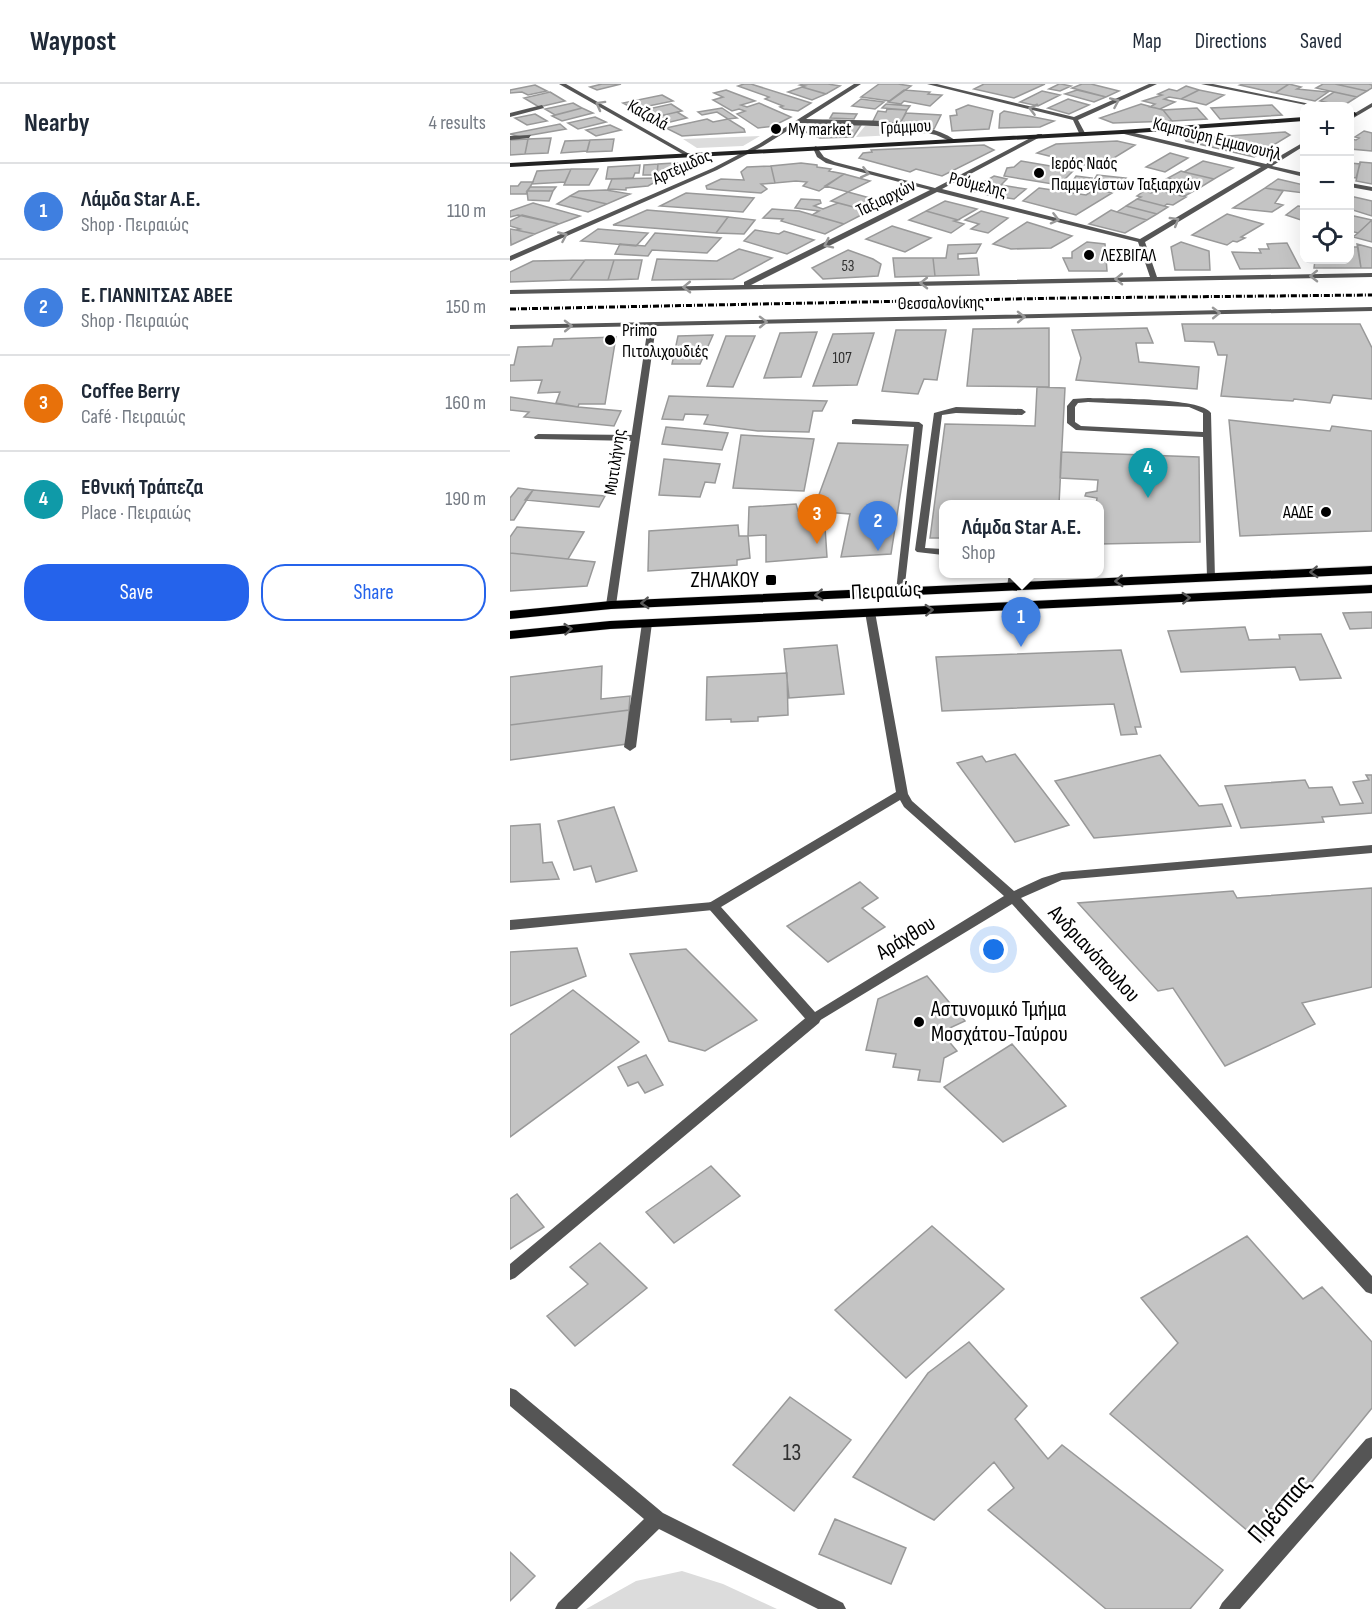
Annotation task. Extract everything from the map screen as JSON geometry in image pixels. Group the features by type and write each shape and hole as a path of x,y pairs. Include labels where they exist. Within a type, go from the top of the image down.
{"main road":[{"name":"Πειραιώς","path":"510,615 611,605 901,591 1013,580 1212,577 1372,570"},
{"name":"Πειραιώς","path":"510,634 646,623 1372,589"}],"street":[{"name":"Καζαλά","path":"562,84 688,155"},
{"name":"Αρτέμιδος","path":"510,259 715,169 748,152 858,84"},
{"path":"930,84 1075,119 1154,84"},
{"path":"1204,84 1300,103"},
{"path":"1354,114 1372,105"},
{"path":"510,115 542,107"},
{"path":"1354,115 1364,116"},
{"path":"1075,119 1082,133"},
{"name":"Γράμμου","path":"510,165 1122,132 1300,119"},
{"path":"798,121 894,126 937,132 952,140"},
{"name":"Καμπούρη Εμμανουήλ","path":"1122,132 1300,174"},
{"name":"Ταξιαρχών","path":"743,286 936,190 1040,135"},
{"path":"510,138 529,136"},
{"path":"1154,279 1141,241 1300,147"},
{"name":"Ρούμελης","path":"816,148 820,156 831,163 1141,241"},
{"path":"1354,186 1372,189"},
{"name":"Θεσσαλονίκης","path":"510,292 1372,275"},
{"name":"Θεσσαλονίκης","path":"510,327 1372,309"},
{"name":"Μυτιλήνης","path":"611,605 652,324"},
{"path":"1207,435 1079,428 1071,423 1071,406 1076,401 1088,400 1196,406 1206,413 1207,435 1212,577"},
{"path":"939,552 920,550 938,413 956,410 1022,412"},
{"path":"855,422 919,424 901,591"},
{"path":"537,437 635,438"},
{"name":"Ανδριανόπουλου","path":"870,612 902,794 916,813 1013,897 1372,1287"},
{"path":"630,747 646,623"},
{"path":"510,925 713,906 902,794"},
{"name":"Αράχθου","path":"510,1273 814,1019 1013,897 1062,876 1372,849"},
{"path":"713,906 814,1019"},
{"path":"510,1396 657,1519 837,1609"},
{"name":"Πρέσπας","path":"1228,1609 1372,1445"},
{"path":"564,1609 657,1519"}],"shaded area":[{"path":"865,126 933,133 856,137"},
{"path":"760,136 743,146 697,148 683,139"},
{"path":"682,1571 723,1584 777,1609 586,1609 636,1581"}],"building":[{"path":"602,84 621,84 597,90 590,87"},
{"path":"751,84 811,103 798,111 784,109 780,107 783,106 765,99 769,97 738,86"},
{"path":"879,84 911,86 890,101 861,97"},
{"path":"984,84 1045,84 1014,98 974,89"},
{"path":"1059,84 1071,86 1060,91 1049,89"},
{"path":"1082,84 1119,91 1106,97 1072,88"},
{"path":"1289,84 1275,93 1240,85"},
{"path":"1289,84 1301,87 1297,89 1328,92 1315,101 1275,93"},
{"path":"1323,84 1335,84 1367,91 1357,97 1316,88"},
{"path":"1335,84 1369,84 1372,88 1367,91"},
{"path":"535,85 547,91 528,95 522,92 510,93 510,90"},
{"path":"800,85 840,86 826,94"},
{"path":"1186,86 1199,90 1181,99 1169,97 1164,99 1175,102 1160,109 1150,107 1155,104 1143,101 1162,95 1158,94 1169,89 1177,91"},
{"path":"802,87 826,94 812,100 788,92"},
{"path":"726,90 755,101 741,105 747,107 759,103 791,117 776,126 758,128 737,114 745,111 739,109 732,111 713,100 723,97 714,93"},
{"path":"904,90 942,95 930,106 904,101 901,104 888,102"},
{"path":"1077,90 1106,97 1094,102 1065,94"},
{"path":"1199,90 1224,95 1206,105 1181,99"},
{"path":"1042,91 1060,95 1038,106 1020,102"},
{"path":"550,92 565,101 539,107 524,98"},
{"path":"1334,92 1357,97 1349,102 1320,101"},
{"path":"662,95 673,101 634,109 623,103"},
{"path":"861,99 884,102 875,109 852,106"},
{"path":"1068,99 1089,105 1069,114 1048,108"},
{"path":"573,103 582,108 555,115 545,109"},
{"path":"671,104 682,111 651,118 639,111"},
{"path":"886,104 910,106 907,110 882,108"},
{"path":"1141,104 1163,110 1172,121 1113,123 1100,118"},
{"path":"968,105 993,111 989,129 952,131 950,116 957,115 956,110"},
{"path":"1272,105 1282,115 1220,119 1211,108"},
{"path":"582,108 593,113 562,121 552,116"},
{"path":"722,108 737,118 728,119 717,112 702,115 698,112"},
{"path":"1197,108 1207,119 1172,121 1163,110"},
{"path":"887,109 907,110 900,124 872,123 878,111 886,112"},
{"path":"1004,111 1054,121 1040,127 999,128 1000,114"},
{"path":"677,112 687,118 662,124 651,118"},
{"path":"833,113 857,114 854,119 830,118"},
{"path":"906,113 941,115 934,129 899,125"},
{"path":"535,114 547,121 527,125 515,118"},
{"path":"595,117 606,122 578,129 568,123"},
{"path":"707,119 713,122 728,119 745,132 682,136 666,128"},
{"path":"560,124 566,129 520,137 510,134"},
{"path":"610,125 621,130 596,136 586,130"},
{"path":"817,125 861,125 853,137 820,138 806,132"},
{"path":"1364,131 1372,133 1372,151 1354,149 1354,140 1359,138 1355,137"},
{"path":"1285,132 1290,135 1254,157 1185,139"},
{"path":"551,138 548,153 525,154 528,139"},
{"path":"528,139 525,154 510,155 510,140"},
{"path":"614,139 612,151 587,152 590,140"},
{"path":"590,140 587,151 561,153 565,141"},
{"path":"1117,141 1135,145 1109,161 1102,159 1085,165 1037,153 1056,144"},
{"path":"984,145 994,150 942,176 916,169 910,172 859,158 863,153 872,152 871,150"},
{"path":"1170,153 1188,158 1165,172 1146,167"},
{"name":"Ιερός Ναός Παμμεγίστων Ταξιαρχών","path":"1021,161 1074,170 1059,185 1004,176 1007,168 1014,167"},
{"path":"1203,161 1233,168 1214,179 1184,172"},
{"path":"691,162 693,168 682,174 657,175 658,164"},
{"path":"1360,162 1372,163 1372,184 1356,181"},
{"path":"801,163 817,165 817,167 831,169 829,171 844,174 819,191 803,186 807,182 775,183 771,166"},
{"path":"1354,163 1360,164 1356,178 1354,178"},
{"path":"658,164 657,175 643,175 644,165"},
{"path":"640,165 639,173 635,173 633,178 606,179 608,167"},
{"path":"771,166 775,183 761,184 767,189 761,193 707,189 706,186 721,179 744,180 741,172 747,167"},
{"path":"571,169 565,182 532,184 537,171"},
{"path":"571,169 598,169 589,185 564,185"},
{"path":"1181,171 1214,179 1201,187 1168,178"},
{"path":"844,174 870,181 848,192 825,186"},
{"path":"1097,175 1126,178 1122,183 1094,180"},
{"path":"994,176 1007,179 1001,185 1026,189 1014,199 988,195 991,192 981,189 976,192 970,190"},
{"path":"1076,176 1092,178 1084,190 1068,188"},
{"path":"655,178 653,181 655,182 648,186 626,188 626,190 608,189 612,179"},
{"path":"1168,178 1201,187 1185,196 1153,187"},
{"path":"1278,179 1300,184 1300,192 1265,188"},
{"path":"521,182 533,182 526,194 510,194 510,186 518,186"},
{"path":"530,187 556,187 553,191 527,191"},
{"path":"1039,188 1086,195 1096,189 1112,193 1076,215 1023,201"},
{"path":"1265,188 1283,191 1275,203 1283,205 1272,212 1233,208"},
{"path":"606,190 630,194 607,204 570,196 579,191"},
{"path":"1156,190 1186,197 1173,205 1164,206 1137,199 1141,197 1137,196 1144,191 1151,193"},
{"path":"527,191 553,191 549,201 528,200"},
{"path":"848,192 881,201 865,210 831,201"},
{"path":"686,193 754,198 743,212 660,206"},
{"path":"570,196 607,204 588,212 557,204"},
{"path":"1354,197 1372,201 1372,216 1354,210"},
{"path":"801,199 820,200 821,203 814,206 823,209 838,203 869,211 844,224 812,215 819,211 795,208"},
{"path":"1137,199 1168,207 1157,214 1126,206"},
{"path":"945,201 977,209 958,220 926,211"},
{"path":"533,203 580,216 559,224 518,215 510,217 510,211"},
{"path":"1126,206 1157,214 1147,220 1117,212"},
{"path":"1298,206 1300,206 1300,220 1286,215"},
{"path":"772,209 799,211 844,224 825,234 781,221 783,219 763,218"},
{"path":"647,210 728,217 716,233 613,225"},
{"path":"1111,210 1147,220 1125,233 1089,224"},
{"path":"926,211 958,220 954,221 964,224 951,233 909,220"},
{"path":"981,211 1008,218 988,233 971,229 979,224 965,220"},
{"path":"1227,214 1263,224 1241,237 1245,238 1227,245 1192,235"},
{"path":"522,215 559,224 535,234 516,230 520,229 510,226 510,221"},
{"path":"1354,216 1372,220 1358,233 1354,232"},
{"path":"728,217 755,220 744,234 716,233"},
{"path":"1372,220 1372,242 1354,237"},
{"path":"1027,222 1072,236 1051,248 1011,249 993,244"},
{"path":"892,226 931,238 905,252 866,239"},
{"path":"510,229 516,230 535,234 511,245"},
{"path":"598,229 648,233 636,246 581,241"},
{"path":"755,230 779,234 784,231 814,240 787,254 744,241"},
{"path":"655,233 721,238 707,253 652,250 648,256 615,254 620,244 645,246"},
{"name":"ΛΕΣΒΙΓΑΛ","path":"1087,242 1105,244 1107,271 1069,271 1063,258 1072,258 1072,252"},
{"path":"1181,242 1209,251 1210,270 1175,270 1171,247"},
{"path":"1287,243 1300,268 1240,269 1232,252 1261,253 1259,249 1269,249 1267,244"},
{"path":"981,244 976,253 958,254 958,259 977,258 979,275 935,276 933,258 946,258 948,245"},
{"path":"1357,244 1372,248 1372,268 1361,268"},
{"path":"1354,247 1358,247 1361,268 1314,268 1314,264 1354,264"},
{"path":"739,249 772,258 733,279 652,280 657,259 717,261"},
{"path":"848,250 881,264 878,276 823,279 812,268"},
{"path":"893,258 933,258 935,276 895,277"},
{"path":"585,260 570,280 510,282 510,272 533,261"},
{"path":"585,260 614,260 608,280 570,280"},
{"path":"614,260 642,260 638,279 608,280"},
{"path":"1182,324 1360,324 1372,348 1372,399 1333,395 1330,403 1221,396 1227,355 1218,355 1214,342 1185,341"},
{"path":"1049,328 1049,387 967,386 973,329"},
{"path":"1147,328 1153,343 1136,343 1139,362 1199,367 1197,389 1076,380 1081,358 1072,330"},
{"path":"896,330 946,330 937,380 924,379 918,394 882,391"},
{"path":"817,332 801,377 764,378 780,333"},
{"path":"874,333 857,385 813,386 833,334"},
{"path":"713,335 700,364 672,364 678,336"},
{"path":"726,336 755,336 733,387 707,386"},
{"path":"616,337 605,404 579,404 578,407 556,403 560,392 538,393 542,380 510,381 510,365 514,365 518,347 552,346 554,339"},
{"path":"1037,387 1065,388 1059,500 939,500 939,538 930,538 945,424 1035,426"},
{"path":"669,396 827,401 822,411 813,411 809,432 758,431 704,424 708,415 685,414 683,420 662,419"},
{"path":"510,397 621,411 614,426 524,417 529,412 510,410"},
{"path":"1229,420 1330,431 1332,426 1372,431 1372,531 1240,536"},
{"path":"666,427 728,433 722,450 662,444"},
{"path":"741,435 814,439 804,491 733,488"},
{"path":"838,443 908,445 891,554 841,557 850,514 813,511"},
{"path":"1061,452 1199,457 1200,542 1104,544 1104,500 1085,496 1086,493 1097,491 1098,480 1060,478"},
{"path":"664,459 720,464 715,483 705,482 700,497 659,495"},
{"path":"518,488 533,490 514,520 510,520 510,498"},
{"path":"533,490 605,496 599,507 525,500"},
{"path":"796,504 798,511 824,512 827,557 766,562 766,535 748,536 749,507"},
{"path":"738,525 739,536 748,536 750,558 737,560 737,565 648,571 649,531"},
{"path":"517,527 584,532 568,559 510,553 510,537"},
{"path":"510,553 595,562 587,586 510,591"},
{"path":"1372,612 1372,628 1350,629 1343,613"},
{"path":"1245,627 1249,640 1280,639 1279,635 1321,634 1341,678 1300,680 1295,667 1181,672 1168,631"},
{"path":"837,645 844,694 789,698 784,649"},
{"path":"1121,650 1141,727 1135,727 1137,734 1121,735 1114,704 942,711 936,657"},
{"path":"602,666 601,699 630,696 629,710 510,725 510,677"},
{"path":"787,673 788,715 758,717 758,721 706,720 707,677"},
{"path":"629,710 627,744 510,760 510,725"},
{"path":"1015,754 1069,825 1015,842 957,763 982,756 986,762"},
{"path":"1160,755 1199,806 1222,804 1231,826 1094,838 1055,781"},
{"path":"1366,775 1372,775 1372,813 1322,817 1324,822 1241,828 1225,786 1305,780 1309,788 1332,787 1340,805 1363,803 1353,782 1369,780"},
{"path":"614,807 637,871 596,882 591,866 574,870 558,821"},
{"path":"540,824 543,863 552,862 559,879 510,882 510,826"},
{"path":"860,882 878,898 862,908 885,927 828,962 787,926"},
{"path":"1372,888 1372,987 1302,1003 1315,1024 1225,1066 1173,988 1158,991 1078,903 1233,891 1237,898"},
{"path":"577,948 586,976 510,1006 510,952"},
{"path":"686,949 757,1020 705,1051 669,1041 630,954"},
{"path":"927,976 965,1021 941,1032 957,1051 944,1058 940,1082 918,1080 920,1070 893,1067 896,1054 866,1050 878,999"},
{"path":"573,990 639,1042 510,1137 510,1035"},
{"path":"1012,1044 1066,1106 1003,1142 944,1087"},
{"path":"646,1055 663,1085 645,1093 638,1082 628,1086 618,1067"},
{"path":"711,1166 740,1196 674,1243 646,1212"},
{"path":"517,1194 544,1227 510,1249 510,1199"},
{"path":"932,1226 1004,1289 906,1378 835,1310"},
{"path":"1247,1236 1303,1299 1322,1287 1372,1342 1372,1408 1262,1543 1110,1414 1178,1343 1141,1298"},
{"path":"600,1243 647,1288 575,1346 547,1316 588,1284 570,1267"},
{"path":"969,1342 1027,1406 1015,1419 1048,1459 1062,1445 1223,1570 1190,1609 1106,1609 988,1510 1014,1488 994,1462 934,1520 853,1477 928,1373"},
{"path":"790,1397 851,1440 794,1511 733,1465"},
{"path":"835,1519 906,1548 891,1584 819,1554"},
{"path":"510,1552 535,1576 510,1601"}],"railway":[{"path":"510,309 1065,298 1372,295"}],"place":[{"name":"My market","path":"776,129"},
{"name":"Ιερός Ναός Παμμεγίστων Ταξιαρχών","path":"1039,173"},
{"name":"ΛΕΣΒΙΓΑΛ","path":"1089,255"},
{"name":"Primo Πιτολιχουδιές","path":"610,340"},
{"name":"Εθνική Τράπεζα","path":"1148,498"},
{"name":"ΑΑΔΕ","path":"1326,512"},
{"name":"Coffee Berry","path":"817,544"},
{"name":"Ε. ΓΙΑΝΝΙΤΣΑΣ ΑΒΕΕ","path":"878,551"},
{"name":"ΖΗΛΑΚΟΥ","path":"771,580"},
{"name":"Λάμδα Star Α.Ε.","path":"1021,647"},
{"name":"Αστυνομικό Τμήμα Μοσχάτου-Ταύρου","path":"919,1022"}]}
